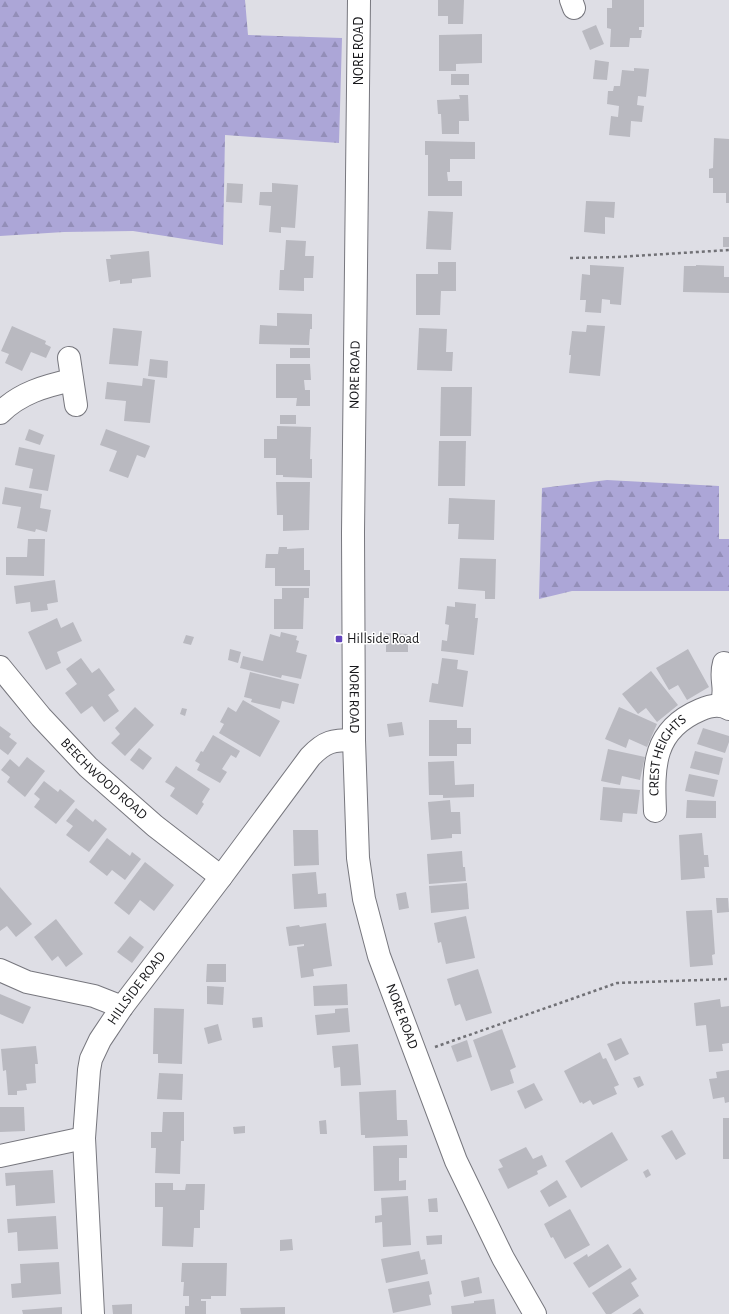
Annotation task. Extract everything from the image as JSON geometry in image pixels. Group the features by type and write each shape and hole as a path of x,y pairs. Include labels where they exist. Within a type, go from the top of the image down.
{"street":[{"name":"NORE ROAD","path":"359,0 353,533 354,740 358,858 365,900 379,956 458,1166 503,1258 535,1314"},
{"path":"69,358 76,405"},
{"path":"0,413 14,401 26,394 72,380"},
{"name":"CREST HEIGHTS","path":"655,811 656,769 663,740 674,725 682,719 705,708 725,707 721,676 724,663"},
{"name":"BEECHWOOD ROAD","path":"0,667 41,717 88,767 155,826 222,877"},
{"name":"HILLSIDE ROAD","path":"93,1314 84,1138 91,1059 100,1040 122,1007 222,877 310,757 317,749 330,741 354,740"},
{"path":"0,970 27,982 94,996 122,1007"},
{"path":"0,1156 84,1138"}],"path":[{"path":"570,258 618,257 729,250"},
{"path":"415,1053 617,983 729,980"}],"green space":[{"path":"0,0 245,0 248,35 342,38 339,143 225,135 223,245 133,231 64,232 0,236"},
{"path":"607,480 719,486 719,539 729,539 729,591 572,591 539,599 542,488"}],"building":[{"path":"438,0 464,0 463,24 448,24 448,16 438,16"},
{"path":"612,0 644,0 644,27 639,27 639,30 642,30 641,38 630,38 629,47 610,47 611,29 607,28 607,8 612,8"},
{"path":"596,25 604,44 590,50 582,31"},
{"path":"482,34 482,63 456,64 456,71 439,71 439,35"},
{"path":"595,60 609,62 607,80 593,79"},
{"path":"634,68 649,69 646,97 638,96 637,105 644,106 642,122 631,121 630,137 609,135 611,116 618,117 619,106 607,104 608,91 613,91 614,86 620,86 622,70 634,71"},
{"path":"451,74 469,74 469,85 451,85"},
{"path":"459,95 468,95 469,121 459,121 459,134 442,134 441,114 438,114 437,100 460,99"},
{"path":"714,138 729,139 729,203 726,203 726,193 713,193 713,178 709,178 709,169 713,168"},
{"path":"425,141 475,142 475,159 450,159 450,172 447,172 448,181 462,181 462,196 428,196 428,155 425,155"},
{"path":"227,183 243,184 242,203 226,202"},
{"path":"272,183 298,185 295,228 281,227 281,233 269,232 271,206 259,205 260,192 272,192"},
{"path":"586,201 615,202 614,218 605,217 605,234 584,232"},
{"path":"428,211 453,212 451,250 426,249"},
{"path":"723,237 729,237 729,247 723,247"},
{"path":"286,240 306,241 305,256 314,256 313,278 304,278 304,291 279,290 280,270 284,270"},
{"path":"149,251 151,277 132,279 132,283 120,284 120,280 109,282 106,259 111,259 110,255"},
{"path":"438,262 456,262 456,291 441,291 440,315 416,315 416,274 438,274"},
{"path":"590,265 624,267 621,305 610,304 610,300 602,299 601,313 585,312 586,300 580,300 582,274 590,275"},
{"path":"684,266 724,266 724,277 729,277 729,293 683,292"},
{"path":"277,313 312,314 312,329 310,329 309,345 259,344 260,325 277,326"},
{"path":"587,325 605,326 600,376 569,373 571,355 569,355 572,331 586,332"},
{"path":"12,326 46,341 45,344 51,347 46,358 31,352 22,371 5,363 9,354 1,351"},
{"path":"113,328 142,331 138,366 109,364"},
{"path":"419,328 447,329 446,352 453,352 452,371 417,370"},
{"path":"290,348 310,348 310,358 290,358"},
{"path":"150,359 168,361 167,378 148,376"},
{"path":"276,364 310,364 311,380 304,380 305,390 310,390 310,406 296,406 297,398 276,398"},
{"path":"143,378 155,380 150,423 124,421 126,401 105,399 107,382 142,386"},
{"path":"441,387 472,387 471,436 440,436"},
{"path":"280,415 296,415 296,424 280,424"},
{"path":"277,426 311,427 310,459 312,459 312,478 283,477 283,475 276,475 276,458 264,458 264,439 277,439"},
{"path":"29,429 44,435 40,445 25,440"},
{"path":"106,429 150,446 145,458 137,455 128,478 109,471 117,451 100,445"},
{"path":"439,441 466,441 465,486 438,486"},
{"path":"19,447 55,455 48,491 29,488 33,469 15,465"},
{"path":"276,482 310,482 309,530 283,531 283,515 277,515"},
{"path":"5,487 42,494 40,508 51,510 47,532 36,529 35,532 17,528 21,507 2,504"},
{"path":"449,498 495,500 494,540 458,539 459,524 448,524"},
{"path":"28,539 45,539 44,576 6,575 6,557 27,557"},
{"path":"279,547 287,547 287,549 304,548 304,570 310,570 310,586 275,586 275,568 265,568 266,554 278,554"},
{"path":"460,558 496,559 495,599 485,599 485,591 458,589"},
{"path":"55,580 58,602 47,604 48,610 31,612 30,602 16,604 14,586"},
{"path":"282,588 309,588 309,598 304,598 303,629 274,629 274,599 282,599"},
{"path":"455,602 476,604 475,618 478,618 474,655 441,651 442,640 447,641 449,625 445,624 447,606 455,607"},
{"path":"57,618 61,628 73,622 82,641 57,652 61,663 46,670 28,632"},
{"path":"281,632 297,636 296,640 299,641 296,652 307,655 301,679 282,675 281,678 240,668 243,656 263,661 270,634 280,637"},
{"path":"386,633 408,634 408,652 386,652"},
{"path":"186,635 194,637 191,645 183,643"},
{"path":"230,649 241,652 238,663 228,660"},
{"path":"688,649 709,687 687,700 678,685 669,690 656,668"},
{"path":"81,658 92,673 99,668 115,690 108,695 119,711 104,722 92,706 81,714 65,693 77,684 66,669"},
{"path":"442,658 458,660 457,669 468,671 463,707 429,702 432,683 438,684"},
{"path":"651,671 678,705 657,722 646,708 638,714 622,694"},
{"path":"250,672 299,684 294,704 282,701 280,709 251,702 252,699 244,697"},
{"path":"243,700 280,721 260,757 219,733 224,724 220,722 228,707 236,712"},
{"path":"135,707 154,725 125,756 111,743 120,734 115,728"},
{"path":"619,707 657,724 647,747 629,739 626,748 605,739"},
{"path":"182,708 187,709 185,716 180,714"},
{"path":"429,720 457,720 457,728 471,728 471,744 457,744 457,756 429,756"},
{"path":"402,722 404,735 389,737 387,724"},
{"path":"0,726 11,734 9,737 17,743 8,755 0,749"},
{"path":"703,728 729,736 729,742 725,753 697,744"},
{"path":"213,735 240,751 236,758 231,755 222,769 227,772 220,783 197,770 200,764 195,761 201,751 203,752"},
{"path":"139,748 152,758 143,770 130,760"},
{"path":"608,749 645,757 640,780 622,776 620,785 601,781"},
{"path":"695,751 723,758 719,775 690,768"},
{"path":"27,757 45,771 25,797 7,782 10,777 1,770 10,759 19,767"},
{"path":"454,761 455,785 474,784 474,797 443,798 443,795 429,795 428,762"},
{"path":"176,766 210,789 202,802 204,804 197,815 170,796 175,788 165,782"},
{"path":"689,774 718,780 714,797 685,791"},
{"path":"44,781 58,792 60,789 75,801 56,824 34,807 40,799 34,794"},
{"path":"603,787 640,790 637,814 623,813 622,822 600,820"},
{"path":"450,800 451,812 460,812 461,834 452,834 452,838 431,840 428,802"},
{"path":"687,800 716,801 716,818 686,818"},
{"path":"76,808 93,822 95,819 107,829 89,852 66,835 73,826 66,821"},
{"path":"293,830 318,830 319,865 294,866"},
{"path":"702,833 704,855 708,855 709,867 704,867 705,878 681,880 679,835"},
{"path":"107,838 130,856 132,852 141,859 125,880 112,870 107,876 89,862"},
{"path":"462,851 466,881 429,884 427,854"},
{"path":"145,862 174,885 154,911 140,900 129,915 114,903"},
{"path":"316,872 318,894 326,893 327,907 294,909 292,874"},
{"path":"467,883 469,909 431,913 429,886"},
{"path":"0,887 32,924 16,937 7,926 0,931"},
{"path":"406,892 409,908 399,910 396,894"},
{"path":"716,898 728,898 729,912 717,913"},
{"path":"712,910 715,954 712,955 713,965 690,967 686,911"},
{"path":"466,916 475,958 446,964 441,942 438,943 434,923"},
{"path":"56,919 83,954 66,967 58,956 52,961 34,937"},
{"path":"326,923 332,966 313,969 314,976 301,978 297,947 304,946 304,944 289,946 286,927 299,925 300,927"},
{"path":"130,936 144,947 132,963 117,952"},
{"path":"207,964 226,964 226,982 206,982"},
{"path":"478,969 492,1013 466,1021 460,1004 455,1006 447,979"},
{"path":"347,984 348,1005 314,1006 313,986"},
{"path":"207,986 224,987 223,1005 207,1004"},
{"path":"0,994 31,1007 23,1024 0,1014"},
{"path":"720,999 721,1007 729,1006 729,1043 722,1044 723,1051 709,1052 706,1025 696,1026 694,1003"},
{"path":"154,1008 184,1009 182,1064 158,1063 158,1054 153,1054"},
{"path":"348,1008 350,1032 317,1035 315,1015 335,1013 335,1009"},
{"path":"262,1017 263,1027 253,1028 252,1018"},
{"path":"218,1024 222,1040 208,1044 204,1028"},
{"path":"502,1029 516,1067 510,1070 514,1083 491,1091 473,1040"},
{"path":"621,1038 629,1054 615,1061 607,1044"},
{"path":"467,1040 472,1057 457,1062 451,1046"},
{"path":"358,1044 361,1085 341,1086 340,1067 334,1068 332,1046"},
{"path":"36,1046 38,1064 35,1064 36,1083 26,1084 27,1090 17,1091 17,1095 8,1095 6,1070 3,1071 1,1049"},
{"path":"600,1052 603,1059 606,1058 619,1085 614,1087 617,1094 593,1105 590,1100 583,1104 582,1102 580,1103 564,1071"},
{"path":"729,1070 729,1102 725,1103 724,1097 713,1099 709,1079 717,1078 716,1072"},
{"path":"159,1073 183,1074 182,1100 157,1099"},
{"path":"640,1076 644,1085 638,1088 633,1078"},
{"path":"534,1083 543,1100 525,1109 517,1091"},
{"path":"396,1090 397,1120 407,1120 408,1136 365,1138 365,1135 361,1135 359,1092"},
{"path":"0,1107 24,1107 25,1131 0,1132"},
{"path":"163,1112 184,1112 184,1141 181,1141 180,1174 155,1173 156,1148 151,1148 151,1132 162,1132"},
{"path":"723,1118 729,1118 729,1159 723,1159"},
{"path":"326,1120 327,1134 320,1134 319,1121"},
{"path":"245,1126 245,1133 234,1134 233,1127"},
{"path":"672,1130 686,1154 676,1160 661,1136"},
{"path":"612,1132 628,1160 581,1188 565,1161"},
{"path":"407,1145 407,1158 399,1158 399,1181 406,1180 406,1190 374,1191 373,1146"},
{"path":"526,1147 533,1159 542,1155 547,1166 537,1171 538,1174 508,1189 498,1169 503,1167 499,1160"},
{"path":"648,1169 651,1175 646,1178 643,1172"},
{"path":"53,1170 55,1203 16,1206 15,1185 6,1186 5,1173"},
{"path":"557,1180 567,1197 549,1207 540,1191"},
{"path":"155,1183 173,1183 173,1190 185,1190 186,1184 205,1184 204,1210 200,1210 200,1228 194,1228 193,1247 162,1246 163,1207 155,1207"},
{"path":"408,1196 411,1245 383,1247 382,1222 375,1223 375,1216 382,1215 381,1198"},
{"path":"437,1198 438,1212 429,1212 428,1199"},
{"path":"570,1209 590,1245 565,1259 553,1237 551,1238 544,1224"},
{"path":"56,1216 58,1249 18,1251 17,1232 8,1233 7,1219"},
{"path":"442,1235 442,1244 427,1245 426,1236"},
{"path":"292,1239 293,1250 280,1251 280,1240"},
{"path":"608,1244 622,1267 589,1288 573,1263 587,1254 588,1257"},
{"path":"419,1251 421,1260 425,1259 428,1274 386,1283 381,1259"},
{"path":"59,1262 61,1294 12,1298 11,1284 21,1283 20,1264"},
{"path":"182,1263 227,1263 226,1296 211,1296 211,1299 201,1299 201,1301 206,1301 206,1314 185,1314 185,1306 189,1306 189,1296 183,1296 184,1282 181,1282"},
{"path":"630,1268 637,1279 631,1283 639,1296 611,1314 606,1314 592,1293"},
{"path":"479,1277 482,1293 464,1297 461,1281"},
{"path":"429,1281 432,1294 429,1295 431,1305 393,1313 388,1289"},
{"path":"494,1299 496,1314 452,1314 451,1306 474,1303 474,1301"},
{"path":"132,1304 132,1314 113,1314 112,1305"},
{"path":"62,1307 62,1314 23,1314 22,1310"},
{"path":"285,1307 285,1314 241,1314 240,1308"},
{"path":"640,1308 644,1314 632,1314"}],"place":[{"name":"Hillside Road","path":"339,639"}]}
